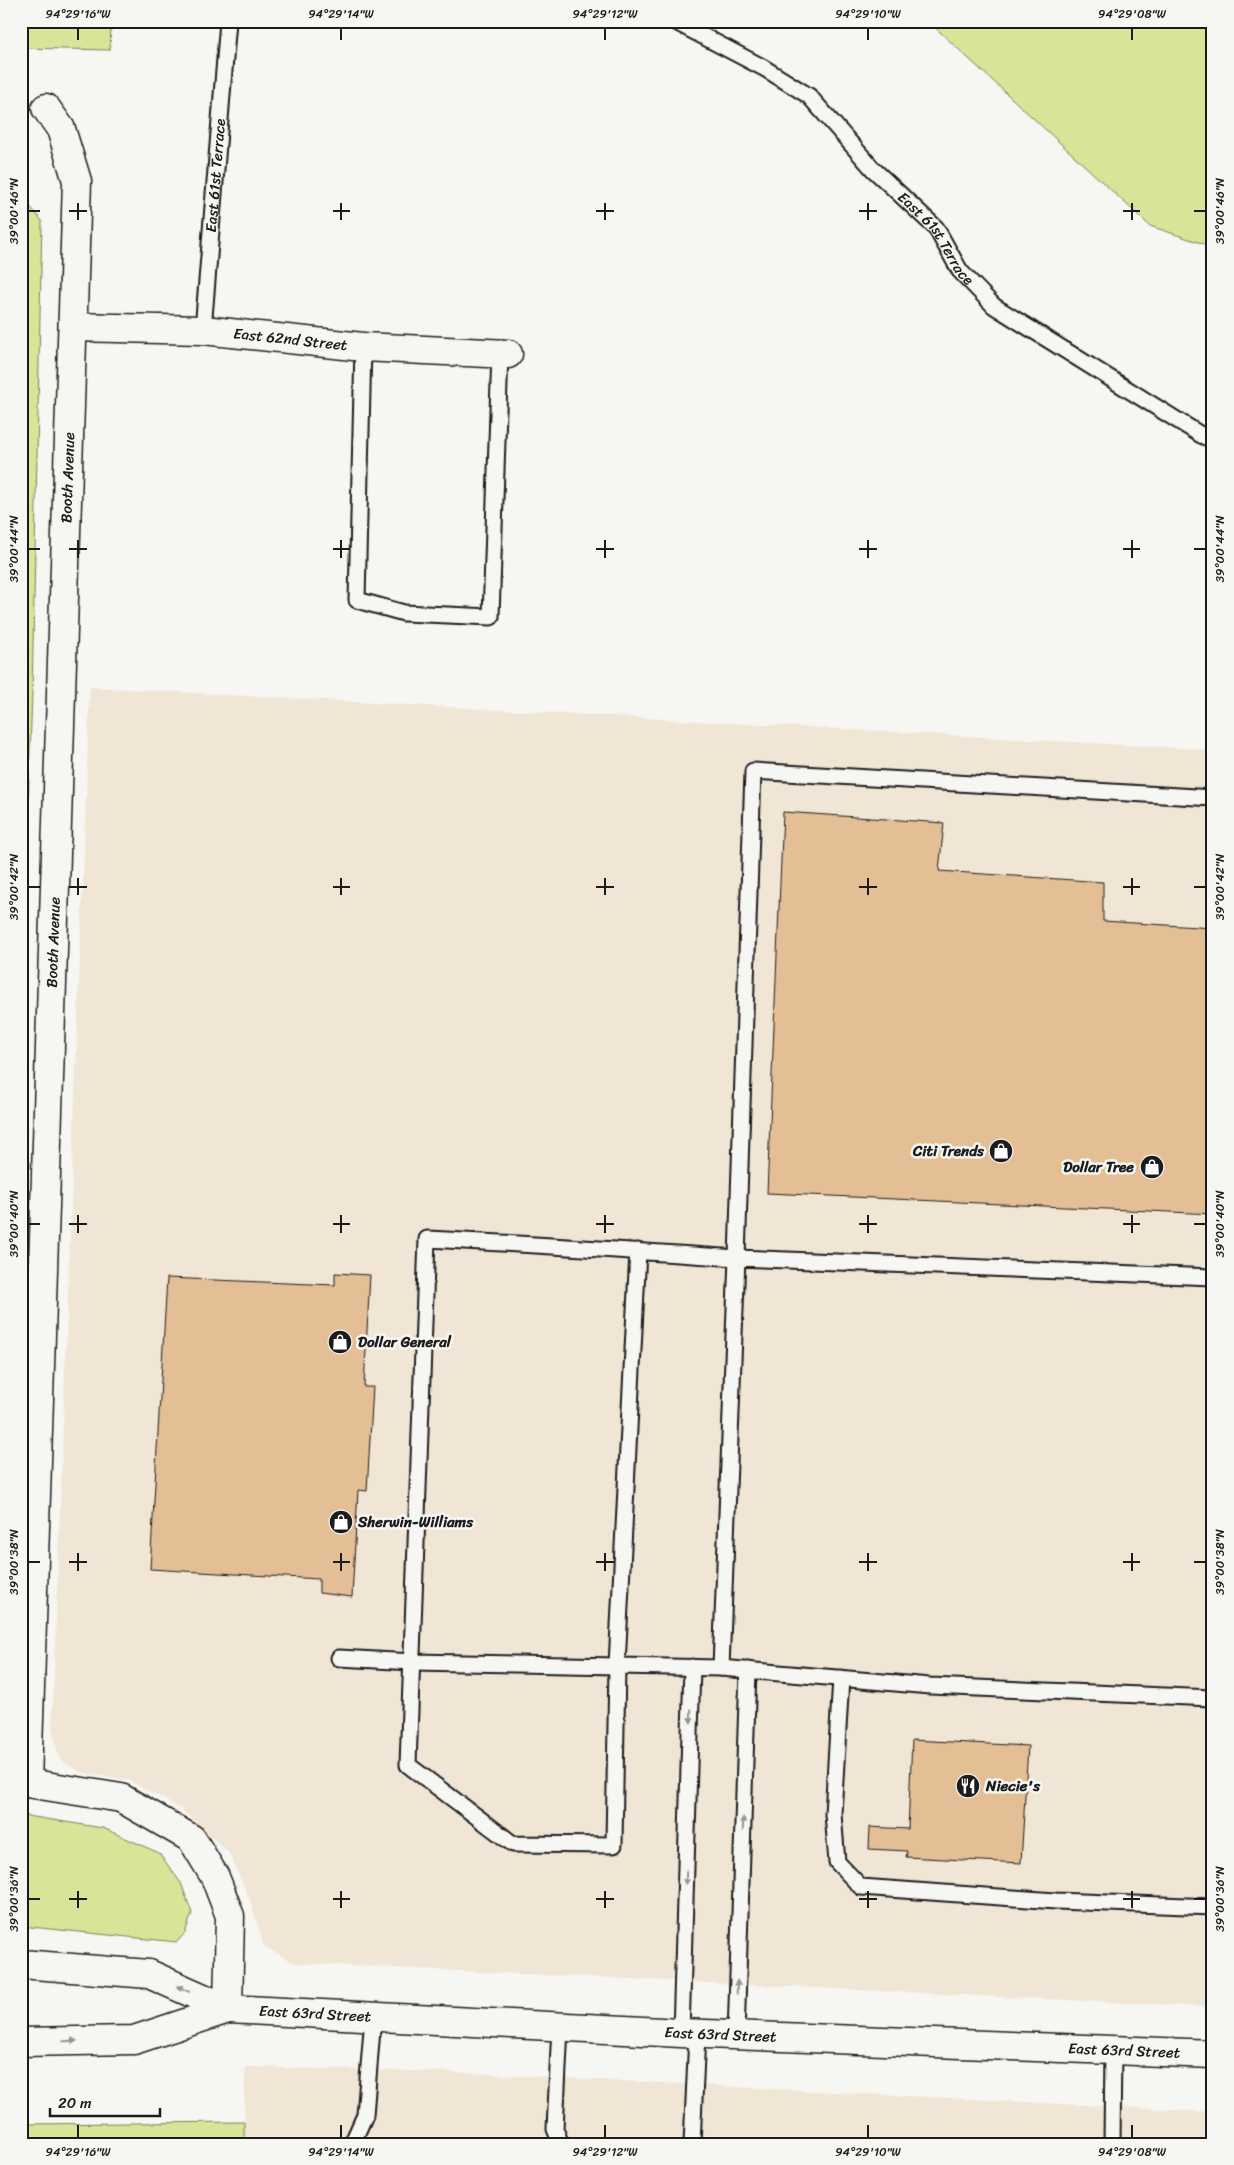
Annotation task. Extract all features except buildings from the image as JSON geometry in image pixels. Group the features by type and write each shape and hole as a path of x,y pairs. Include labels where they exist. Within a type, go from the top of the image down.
{"street":[{"name":"Booth Avenue","path":"24,1782 77,181 61,129 46,108"},
{"name":"East 62nd Street","path":"73,327 203,330 363,347 504,354"},
{"path":"24,1782 121,1798 192,1839 215,1877 230,1916 228,2009"},
{"name":"East 63rd Street","path":"21,1964 150,1974 228,2009 736,2036 1213,2054"},
{"name":"East 63rd Street","path":"21,2042 134,2040 228,2009"}],"lane":[{"name":"East 61st Terrace","path":"203,330 228,21"},
{"name":"East 61st Terrace","path":"674,21 764,68 809,96 874,169 936,228 960,271 994,306 1201,435 1213,440"},
{"path":"363,347 357,600 404,613 491,616 504,354"},
{"path":"721,1668 753,771 1213,798"},
{"path":"638,1251 618,1666 614,1845 513,1844 408,1764 427,1240 638,1251 737,1258 1213,1277"},
{"path":"339,1658 413,1662 721,1668 930,1686 1213,1698"},
{"path":"692,1667 689,2033 692,2144"},
{"path":"736,2036 748,1670"},
{"path":"841,1678 833,1814 838,1862 861,1887 1056,1901 1213,1907"},
{"path":"352,2144 356,2139 365,2114 373,2017"},
{"path":"560,2027 555,2128 562,2144"},
{"path":"1112,2144 1113,2050"}],"shaded area":[{"path":"90,687 1213,750 1213,2007 294,1963 264,1946 250,1900 229,1853 181,1809 128,1780 80,1772 59,1759 52,1727"},
{"path":"245,2067 451,2072 1213,2112 1213,2144 244,2144"}],"green space":[{"path":"21,21 111,21 110,50 21,48"},
{"path":"928,21 1213,21 1213,247 1150,226"},
{"path":"21,195 42,221 32,692 21,1014"},
{"path":"21,1815 103,1828 159,1853 181,1883 192,1913 185,1933 177,1942 21,1926"},
{"path":"244,2122 244,2144 21,2144 21,2124"}],"place":[{"name":"Citi Trends","path":"1001,1151"},
{"name":"Dollar Tree","path":"1152,1167"},
{"name":"Dollar General","path":"340,1342"},
{"name":"Sherwin-Williams","path":"341,1522"},
{"name":"Niecie's","path":"968,1786"}]}
